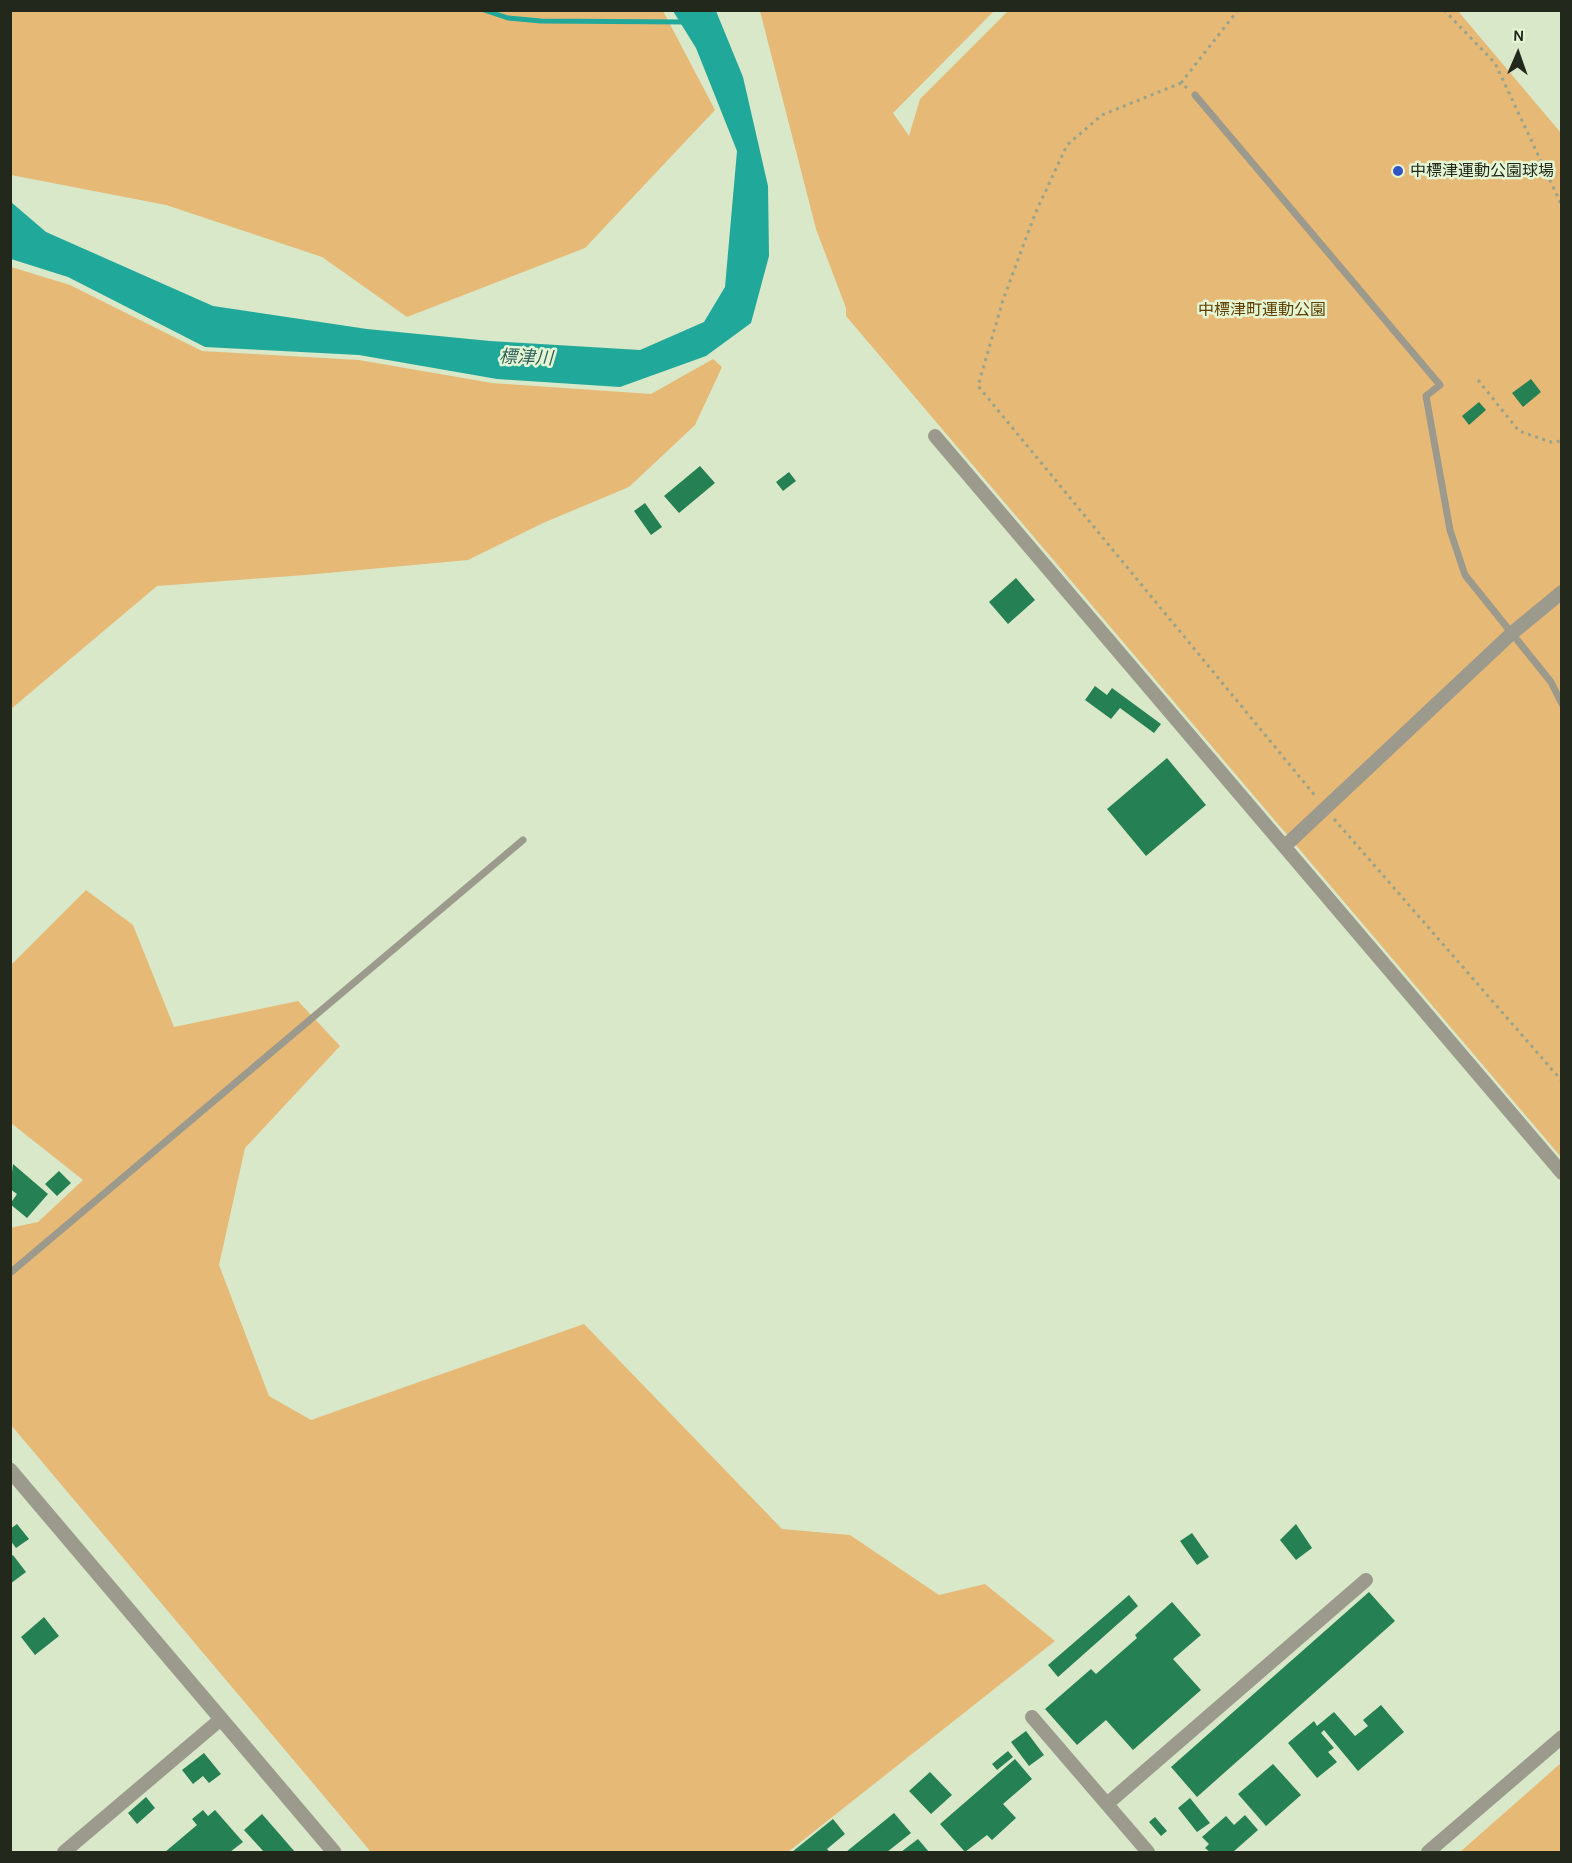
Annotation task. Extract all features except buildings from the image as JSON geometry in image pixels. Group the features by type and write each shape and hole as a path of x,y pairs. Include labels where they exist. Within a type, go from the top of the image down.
{"street":[{"path":"936,436 1562,1173"},
{"path":"1285,846 1511,634 1562,592"},
{"path":"10,1470 334,1852"},
{"path":"1107,1804 1366,1580"},
{"path":"1032,1717 1148,1852"},
{"path":"64,1852 221,1719"},
{"path":"1428,1852 1562,1737"}],"lane":[{"path":"1195,95 1440,385 1426,396 1450,530 1465,575 1551,682 1562,704"},
{"path":"10,1273 523,840"}],"path":[{"path":"1238,10 1181,83 1102,115 1067,145 1035,214 1003,300 978,386 1325,808 1562,1081"},
{"path":"1444,10 1495,63 1562,206"},
{"path":"1181,83 1195,95"},
{"path":"1478,380 1519,431 1551,442 1562,441"}],"green space":[{"path":"10,11 663,11 715,110 585,248 407,317 322,257 166,205 11,175"},
{"name":"中標津町運動公園","path":"760,11 994,11 893,113 909,136 920,99 1008,11 1458,11 1561,133 1561,1157 846,316 846,308 816,229"},
{"path":"11,267 70,285 202,351 359,360 492,383 651,394 713,359 722,367 695,425 629,487 543,523 468,560 157,586 11,709"},
{"path":"86,890 133,925 174,1027 298,1001 340,1046 245,1148 219,1265 269,1396 311,1420 584,1324 782,1529 850,1535 939,1595 985,1584 1055,1641 788,1852 371,1852 11,1425 10,1228 38,1222 83,1180 11,1123 10,966"},
{"path":"1561,1763 1561,1852 1460,1852"}],"water":[{"name":"標津川","path":"673,11 716,11 743,77 768,186 769,256 751,323 706,356 620,387 497,379 359,355 205,347 68,277 11,259 11,202 46,232 213,306 367,329 490,341 640,350 704,322 725,287 737,151 696,48"}],"waterway":[{"path":"484,10 508,18 541,21 685,22"}],"place":[{"name":"中標津運動公園球場","path":"1398,171"}]}
